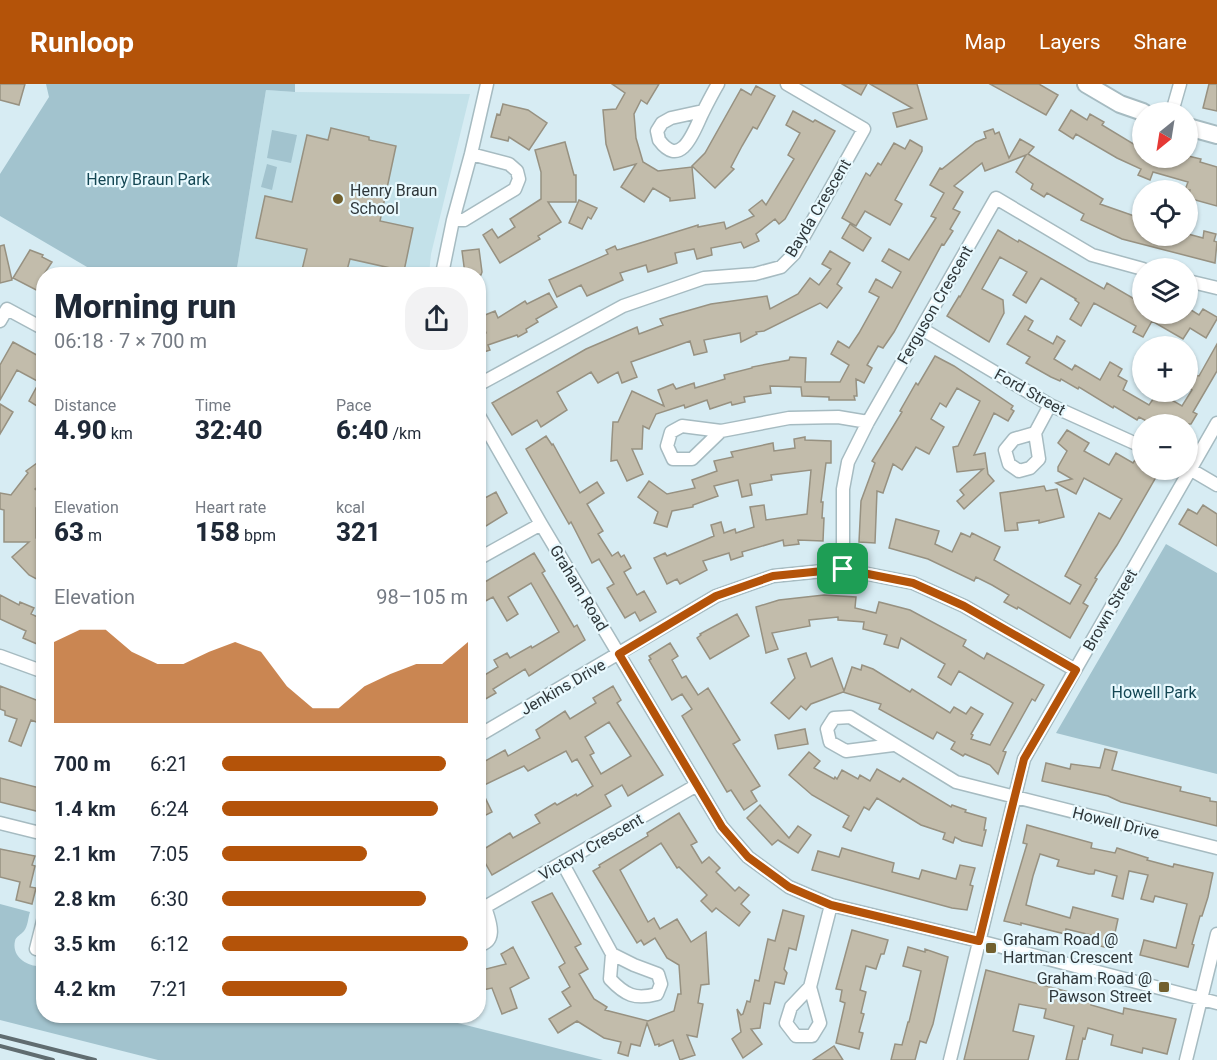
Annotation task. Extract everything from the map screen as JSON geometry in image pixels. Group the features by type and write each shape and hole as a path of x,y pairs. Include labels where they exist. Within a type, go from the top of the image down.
{"street":[{"path":"443,267 487,84"},
{"path":"703,111 718,84"},
{"name":"Bayda Crescent","path":"486,381 623,306 704,278 755,274 781,267 794,254 864,129 787,84"},
{"path":"1086,84 1119,104 1132,108"},
{"path":"1175,102 1180,84"},
{"path":"1198,130 1217,135"},
{"path":"453,220 464,220 514,189 519,179 517,171 509,164 471,154"},
{"name":"Ferguson Crescent","path":"843,569 843,489 848,462 868,422 996,198 1092,255 1132,266"},
{"path":"1198,283 1217,288"},
{"path":"0,321 7,309 36,325"},
{"name":"Ford Street","path":"922,328 1050,405 1132,442"},
{"path":"1035,433 1050,405"},
{"path":"721,431 789,418 838,417 868,422"},
{"name":"Brown Street","path":"1198,454 1217,423"},
{"name":"Graham Road","path":"486,428 540,524 722,827 748,857 789,887 831,905 1217,1003"},
{"path":"1198,473 1217,485"},
{"name":"Brown Street","path":"950,1060 1024,759 1182,480"},
{"path":"486,554 540,524"},
{"name":"Jenkins Drive","path":"486,731 716,596 773,576 843,569 913,583 964,606 1076,670"},
{"path":"0,656 36,669"},
{"name":"Howell Drive","path":"893,745 846,751 830,742 827,729 834,718 850,717 956,782 1217,848"},
{"name":"Victory Crescent","path":"486,906 563,864 697,785"},
{"path":"0,823 36,832"},
{"path":"563,864 612,954 610,979 622,992 645,998 657,994 661,984 658,974 612,954"},
{"path":"810,987 831,905"},
{"name":"Victory Crescent","path":"486,917 492,931 486,942"},
{"path":"1186,1060 1217,934"}],"shaded area":[{"path":"266,90 470,94 430,267 237,267"}],"green space":[{"name":"Henry Braun Park","path":"46,84 295,84 295,92 266,90 237,267 87,267 0,216 0,174 49,97"},
{"path":"272,130 297,135 291,163 267,158"},
{"path":"267,164 277,167 272,190 261,187"},
{"name":"Howell Park","path":"1166,544 1217,573 1217,774 1056,733"},
{"path":"0,904 30,912 24,931 16,939 15,947 23,961 36,966 36,1023 458,1023 603,1060 158,1060 0,1020"}],"building":[{"path":"0,84 25,84 19,105 0,100"},
{"path":"612,84 659,84 647,104 641,100 634,114 636,138 643,162 658,171 692,167 695,198 670,201 670,198 653,188 644,202 621,187 636,164 614,170 606,144 603,110 616,109 625,93"},
{"path":"842,84 867,84 861,95"},
{"path":"870,84 917,84 927,119 897,127 893,113 912,108"},
{"path":"990,84 1039,84 1058,95 1046,115"},
{"path":"1209,84 1217,84 1217,111 1203,108"},
{"path":"756,86 775,96 757,129 753,127 742,146 731,167 734,169 715,188 692,166 705,153 741,89 751,95"},
{"path":"503,104 528,110 547,123 529,150 509,137 508,141 491,137 497,114 500,115"},
{"path":"1071,110 1087,120 1090,114 1104,122 1102,125 1132,143 1132,165 1076,134 1073,139 1059,130"},
{"path":"793,111 835,131 785,219 779,224 775,219 756,234 759,241 744,248 741,242 711,248 712,255 697,259 694,249 675,253 677,263 648,272 646,265 620,273 623,280 587,296 581,285 557,297 549,280 608,254 606,250 615,246 617,250 621,249 698,225 698,227 724,222 726,229 754,216 749,210 762,200 766,205 794,159 788,155 800,133 786,125"},
{"name":"Henry Braun School","path":"331,128 396,146 380,221 413,228 405,267 386,267 350,259 348,267 303,267 307,249 256,238 265,196 292,202 307,135 328,140"},
{"path":"993,129 995,134 999,132 1009,158 1020,139 1034,147 1028,154 1103,199 1100,204 1132,215 1132,242 1081,220 1084,214 1047,193 1044,197 1031,189 1033,184 1016,172 1026,155 985,171 982,163 954,186 963,192 953,209 960,212 950,229 953,231 944,245 942,244 894,332 883,348 878,346 867,365 872,368 864,383 856,379 857,396 854,396 855,400 829,400 829,397 802,396 801,387 770,386 771,393 744,397 745,402 732,405 731,402 710,409 707,400 685,408 684,405 656,414 649,429 643,426 642,449 632,449 643,474 627,481 617,460 611,461 612,439 613,422 618,422 632,391 664,406 658,390 673,384 676,389 694,383 695,388 725,379 724,375 789,360 790,357 806,358 805,382 840,382 849,365 831,354 838,341 849,348 859,333 879,297 869,292 876,279 892,288 901,272 882,261 889,249 909,260 936,218 931,216 944,193 930,185 940,168 942,169 976,142 986,138 984,132"},
{"path":"910,140 922,147 922,151 895,200 902,204 890,225 865,211 856,226 842,218 866,173 870,176 878,163 881,165 894,143 905,149"},
{"path":"565,142 574,175 576,175 576,202 548,202 561,222 538,236 540,239 500,263 483,235 492,229 498,238 515,227 510,219 541,199 541,172 535,150"},
{"path":"1198,158 1201,159 1200,162 1217,167 1217,206 1198,201 1198,180 1181,180 1153,172 1150,180 1138,175 1141,169 1139,168 1198,168"},
{"path":"579,200 597,208 591,219 588,217 582,229 569,223"},
{"path":"850,224 871,238 863,251 842,238"},
{"path":"998,230 1104,289 1107,283 1132,298 1132,324 1094,303 1081,326 1070,319 1079,303 1076,299 1041,278 1026,303 1013,295 1027,272 1000,257 982,289 1003,300 1004,313 989,342 947,316"},
{"path":"1204,231 1216,234 1215,263 1149,246 1198,246 1198,237 1203,238"},
{"path":"4,245 12,280 0,283 0,246"},
{"path":"479,249 481,267 464,267 462,251"},
{"path":"30,250 43,255 42,257 52,262 49,267 36,267 36,290 13,278"},
{"path":"830,251 850,263 837,284 842,288 827,308 820,303 764,331 756,332 757,334 741,342 740,333 704,340 707,352 694,355 690,341 631,362 637,377 622,383 618,372 598,383 591,372 557,392 567,410 541,427 537,420 512,435 492,403 586,349 637,327 639,334 663,325 660,319 711,304 767,296 770,309 798,294 810,278 819,285 831,269 822,264"},
{"path":"549,293 557,307 536,319 538,322 526,329 527,332 518,337 517,335 488,345 490,350 486,351 486,315 495,311 498,318 525,301 527,304"},
{"path":"1203,309 1217,317 1206,338 1190,328 1185,336 1178,336 1157,324 1198,324 1198,314"},
{"path":"1025,316 1033,321 1028,330 1053,344 1057,336 1065,341 1054,359 1072,370 1075,365 1100,380 1110,362 1122,369 1118,376 1127,381 1123,390 1132,395 1132,402 1144,402 1149,405 1151,402 1175,402 1182,406 1184,402 1198,402 1198,376 1217,344 1217,371 1193,412 1197,414 1132,414 1132,417 1079,387 1078,389 1061,379 1060,381 1051,377 1026,363 1030,357 1007,344"},
{"path":"1132,324 1150,324 1144,336 1133,332 1136,326"},
{"path":"13,342 36,355 36,380 17,370 0,400 0,365"},
{"path":"935,356 954,366 1013,406 1011,409 1014,411 1008,421 994,413 974,455 985,453 988,474 994,481 964,509 957,501 964,495 960,490 983,469 957,472 953,447 958,446 980,401 957,388 946,407 940,403 931,419 944,427 929,454 916,447 902,470 893,464 883,493 877,491 875,543 859,542 861,501 875,463 872,461 902,412 900,411 916,383 918,385"},
{"path":"36,388 36,405 29,401"},
{"path":"0,404 13,412 0,434"},
{"path":"1067,430 1089,443 1084,451 1109,465 1116,453 1132,462 1132,480 1154,480 1095,578 1097,579 1083,603 1088,606 1070,638 1018,607 1017,609 1004,602 1009,595 976,577 974,581 928,559 889,548 896,519 939,531 935,544 952,552 961,533 970,537 972,533 1000,547 994,560 1070,604 1081,585 1065,576 1099,513 1110,519 1122,499 1084,478 1076,494 1056,483 1072,479 1058,471 1067,451 1058,443"},
{"path":"546,436 553,444 580,493 597,482 604,493 587,504 603,531 598,534 612,556 618,552 621,557 624,555 631,568 624,572 637,595 644,591 656,612 640,621 635,612 625,618 607,588 614,584 599,559 592,563 571,522 569,524 526,449"},
{"path":"805,437 805,440 831,441 831,463 826,463 821,502 823,502 822,518 824,518 823,541 798,540 799,544 784,546 783,540 742,552 743,556 731,560 729,553 703,561 707,570 680,584 677,579 667,584 654,558 665,553 667,556 714,536 711,525 721,522 724,533 735,529 736,533 754,527 750,507 764,505 766,520 807,514 811,470 771,475 772,480 750,484 752,495 742,497 738,480 714,486 718,496 693,505 693,507 672,511 667,527 654,523 658,512 638,497 649,481 667,494 695,488 692,480 717,471 714,461 733,457 731,452 773,443 774,451 795,448 794,439"},
{"path":"36,464 36,579 29,575 12,557 29,542 4,542 4,510 0,509 0,493 11,495 28,473 26,471"},
{"path":"1044,486 1046,491 1057,489 1064,517 1039,523 1039,520 1017,523 1018,530 1005,531 1000,493"},
{"path":"496,492 507,513 486,526 486,497"},
{"path":"1203,505 1217,514 1217,546 1179,524 1188,509 1197,514"},
{"path":"534,553 545,571 542,573 574,627 577,625 585,640 529,676 525,669 493,689 496,693 486,699 486,674 498,667 494,660 507,653 510,658 559,632 531,583 508,597 518,614 507,621 493,597 486,601 486,581"},
{"path":"0,595 19,605 20,602 34,608 31,614 36,616 36,644 23,638 26,631 0,619"},
{"path":"824,595 856,597 855,608 876,613 879,602 910,610 966,640 963,646 984,659 987,653 1044,685 1035,701 1032,699 1003,751 1006,752 998,774 990,765 965,754 963,756 951,749 955,742 937,732 933,739 879,709 881,704 843,692 811,704 806,710 801,706 789,719 771,703 795,678 788,659 806,653 811,667 832,658 844,691 852,667 861,670 862,665 873,669 910,692 912,689 950,713 954,707 966,714 971,707 983,714 971,734 973,735 971,739 990,745 1013,703 959,671 951,685 938,677 945,664 901,638 898,648 884,644 887,635 863,629 864,622 838,620 838,617 809,620 810,626 772,633 778,649 766,653 756,607 779,600"},
{"path":"737,614 749,636 710,659 697,638 700,634"},
{"path":"670,643 678,656 672,660 682,678 686,676 698,695 708,688 740,740 733,744 760,786 751,791 757,801 744,810 731,790 727,792 682,716 692,709 682,694 672,700 649,660 651,659 649,656"},
{"path":"0,686 36,700 36,722 31,720 21,746 9,741 17,719 5,715 5,711 0,709"},
{"path":"613,686 621,700 617,703 663,775 628,796 622,785 605,795 611,806 492,875 486,864 486,848 510,833 513,838 540,823 535,815 593,786 577,759 572,762 566,751 528,771 524,766 486,784 486,761 505,750 508,756 540,738 536,730 565,711 570,719 596,703 593,698","holes":["609,722 631,756 601,774 590,755 594,753 585,737"]},
{"path":"805,729 808,744 778,749 775,735"},
{"path":"1105,749 1117,752 1112,770 1181,787 1180,791 1210,798 1210,801 1217,802 1217,826 1121,802 1108,796 1042,781 1046,763 1070,769 1071,764 1100,768"},
{"path":"809,752 820,761 814,768 834,779 835,777 837,779 842,770 858,779 860,775 870,781 877,769 900,782 903,778 951,807 952,805 966,810 965,812 986,818 982,846 955,837 953,843 943,839 945,833 921,825 877,798 869,810 864,807 851,831 843,827 849,816 812,795 789,775"},
{"path":"0,778 36,787 36,811 0,802"},
{"path":"486,800 492,812 486,815"},
{"path":"760,805 789,838 798,826 811,835 798,853 778,840 772,845 747,818"},
{"path":"679,813 697,842 691,845 702,863 709,857 720,868 716,872 735,891 739,887 749,895 741,904 750,912 739,926 716,908 712,912 701,901 707,895 679,867 677,868 661,843 620,870 648,922 654,918 660,929 677,919 691,942 706,932 709,984 701,985 698,1003 703,1004 697,1037 687,1035 695,1055 680,1060 673,1040 659,1046 659,1044 655,1045 647,1023 640,1046 631,1044 628,1056 618,1053 621,1042 604,1038 577,1021 558,1033 549,1019 571,1006 562,992 570,987 559,967 565,963 532,902 552,893 581,944 575,947 588,969 579,974 594,999 607,1007 605,1010 648,1021 674,1011 678,994 681,994 679,965 667,958 655,938 644,945 641,940 637,943 593,871"},
{"path":"1027,825 1092,843 1091,848 1115,853 1117,848 1173,867 1174,864 1213,873 1208,897 1192,944 1194,945 1188,967 1140,955 1144,940 1176,948 1187,904 1155,896 1153,902 1141,899 1148,875 1129,871 1123,899 1112,896 1117,876 1095,870 1094,874 1089,874 1057,866 1059,860 1040,854 1026,905 1070,918 1073,907 1118,919 1113,942 1109,941 1108,948 1089,943 1091,935 1066,929 1065,934 1004,921 1027,844 1023,843"},
{"path":"842,848 894,863 892,872 919,879 922,870 956,879 960,865 975,868 967,910 952,908 812,870 818,851 839,857"},
{"path":"0,849 35,856 30,887 36,888 32,904 16,900 20,882 0,877"},
{"path":"783,910 804,916 796,950 789,948 784,969 787,973 784,984 775,982 770,1004 764,1003 760,1028 751,1029 762,1044 743,1058 732,1039 741,1032 737,1009 741,1015 743,1014 747,1001 750,1002 755,980 759,981 768,939 775,941"},
{"path":"852,930 888,940 876,969 866,966 860,990 866,992 861,1013 864,1014 859,1032 863,1033 859,1049 836,1043 845,1003 840,1001 842,990 836,989"},
{"path":"513,947 529,978 510,988 517,1008 502,1014 492,988 486,989 486,969 506,964 501,954"},
{"path":"908,947 925,952 925,949 948,957 933,1024 926,1043 920,1041 915,1060 891,1060 895,1044 902,1045 921,971 903,966"},
{"path":"986,970 1092,998 1091,1005 1123,1014 1124,1008 1176,1019 1167,1054 1143,1048 1142,1053 1111,1045 1113,1035 1088,1028 1078,1060 1066,1060 1074,1026 1044,1018 1046,1009 1019,1004 1013,1031 1034,1036 1028,1060 964,1060"},
{"path":"834,1046 843,1060 813,1060"}],"railway":[{"path":"0,1036 95,1060"},
{"path":"0,1046 53,1060"}],"place":[{"name":"Henry Braun School","path":"338,199"},
{"name":"Graham Road @ Hartman Crescent","path":"991,948"},
{"name":"Graham Road @ Pawson Street","path":"1164,987"}],"route":[{"path":"843,569 913,583 964,606 1076,670 1024,759 979,941 831,905 789,887 748,857 722,827 619,654 716,596 773,576 843,569"}]}
